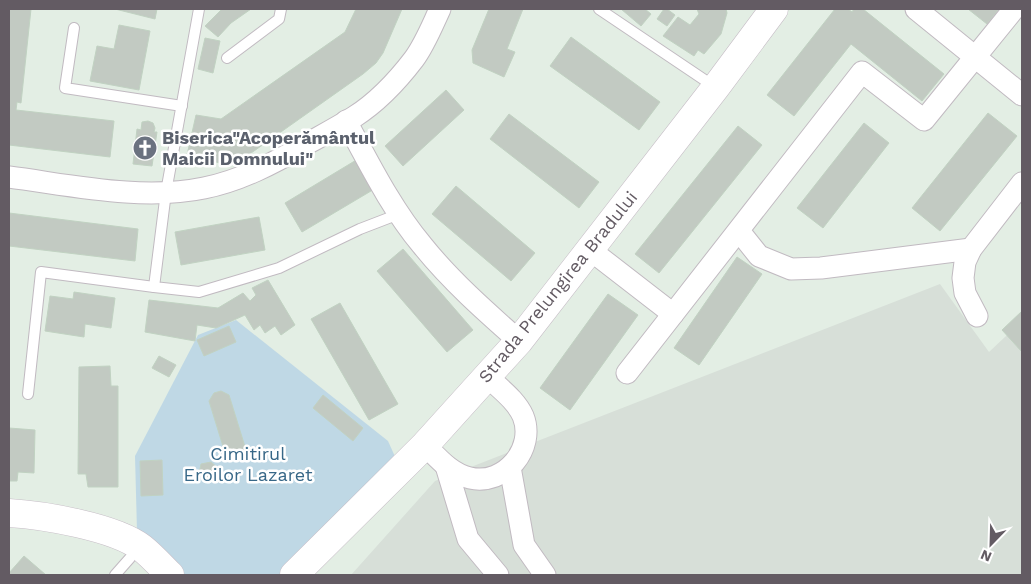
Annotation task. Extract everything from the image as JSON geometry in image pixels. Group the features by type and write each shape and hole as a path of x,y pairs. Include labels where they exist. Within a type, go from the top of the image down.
{"street":[{"path":"9,177 121,192 166,192 204,188 242,177 285,157 356,116 402,74 415,58 440,9"},
{"path":"916,9 1022,95"},
{"path":"627,373 862,72 924,120 1014,9"},
{"name":"Strada Prelungirea Bradului","path":"294,575 425,445 519,341 716,87 765,14"},
{"path":"346,121 399,214 421,245 457,284 519,341"},
{"path":"977,316 965,293 963,278 968,255 1021,189"},
{"path":"739,231 759,256 791,269 968,255"},
{"path":"589,250 673,314"},
{"path":"425,445 446,466 458,474 471,479 485,479 498,475 510,467 519,457 524,444 526,430 523,416 516,404 487,376"},
{"path":"446,466 468,540 498,575"},
{"path":"510,467 524,545 545,575"},
{"path":"9,513 49,517 104,530 125,538 142,548 170,575"},
{"path":"81,525 105,540 130,570"}],"lane":[{"path":"154,287 166,192 199,9"},
{"path":"227,58 279,19 281,9"},
{"path":"599,9 716,87"},
{"path":"74,28 65,88 182,106"},
{"path":"28,394 41,272 199,292 279,268 360,229 399,214"}],"shaded area":[{"path":"940,284 989,352 1022,321 1022,575 351,575 435,481"}],"green space":[{"name":"Cimitirul Eroilor Lazaret","path":"236,320 388,441 397,461 286,575 179,575 137,531 135,456 198,335"}],"building":[{"path":"9,9 31,9 21,103 17,102 16,110 114,121 110,157 9,145"},
{"path":"115,9 157,9 155,19"},
{"path":"222,9 251,9 231,23 218,37 205,26"},
{"path":"356,9 402,9 383,53 376,63 237,163 224,164 187,155 196,115 221,119 345,32"},
{"path":"489,9 523,9 507,49 515,52 504,77 473,63 472,50"},
{"path":"621,9 645,9 651,14 641,26"},
{"path":"664,9 675,15 667,26 657,19"},
{"path":"697,9 726,9 727,13 721,34 704,54 698,50 694,56 663,36 678,17 690,25 699,14"},
{"path":"835,9 848,9 852,12 854,9 863,9 944,74 922,101 851,44 794,116 767,95"},
{"path":"968,9 999,9 987,24"},
{"path":"119,25 150,31 139,90 90,81 97,46 114,49"},
{"path":"571,37 660,102 639,130 550,66"},
{"path":"205,38 220,41 213,73 198,69"},
{"path":"446,90 464,110 403,166 385,146"},
{"path":"988,113 1017,136 940,231 912,208"},
{"path":"509,114 599,182 579,208 490,139"},
{"name":"Biserica\"Acoperământul Maicii Domnului\"","path":"148,121 153,123 154,132 157,132 152,166 133,164 137,129 141,130 142,122"},
{"path":"864,123 889,143 823,228 797,208"},
{"path":"738,126 762,145 659,273 635,254"},
{"path":"358,159 376,188 302,232 285,203"},
{"path":"456,186 535,253 511,281 432,214"},
{"path":"9,213 138,229 135,261 9,246"},
{"path":"259,217 265,250 181,265 175,232"},
{"path":"403,249 473,330 447,352 377,271"},
{"path":"737,257 762,274 699,365 674,348"},
{"path":"268,280 295,325 281,335 275,326 265,333 260,325 254,330 245,315 216,328 197,325 195,341 145,332 149,300 218,308 243,293 250,301 256,295 252,288"},
{"path":"74,292 115,298 111,328 85,324 84,337 45,331 50,296 73,299"},
{"path":"608,294 638,315 570,410 540,388"},
{"path":"340,303 398,404 369,420 311,319"},
{"path":"1022,311 1022,352 1002,330"},
{"path":"229,326 236,342 204,356 197,340"},
{"path":"159,356 176,365 169,377 152,368"},
{"path":"110,366 111,386 118,386 118,487 88,487 86,474 78,474 79,367"},
{"path":"221,391 229,395 246,450 226,456 209,401 214,393"},
{"path":"323,395 363,428 353,441 313,408"},
{"path":"9,428 35,430 34,473 18,472 17,481 9,481"},
{"path":"162,460 163,495 141,496 140,461"},
{"path":"211,462 219,469 216,479 206,482 199,474 201,464"},
{"path":"24,556 46,575 9,575"}],"place":[{"name":"Biserica\"Acoperământul Maicii Domnului\"","path":"145,148"}]}
